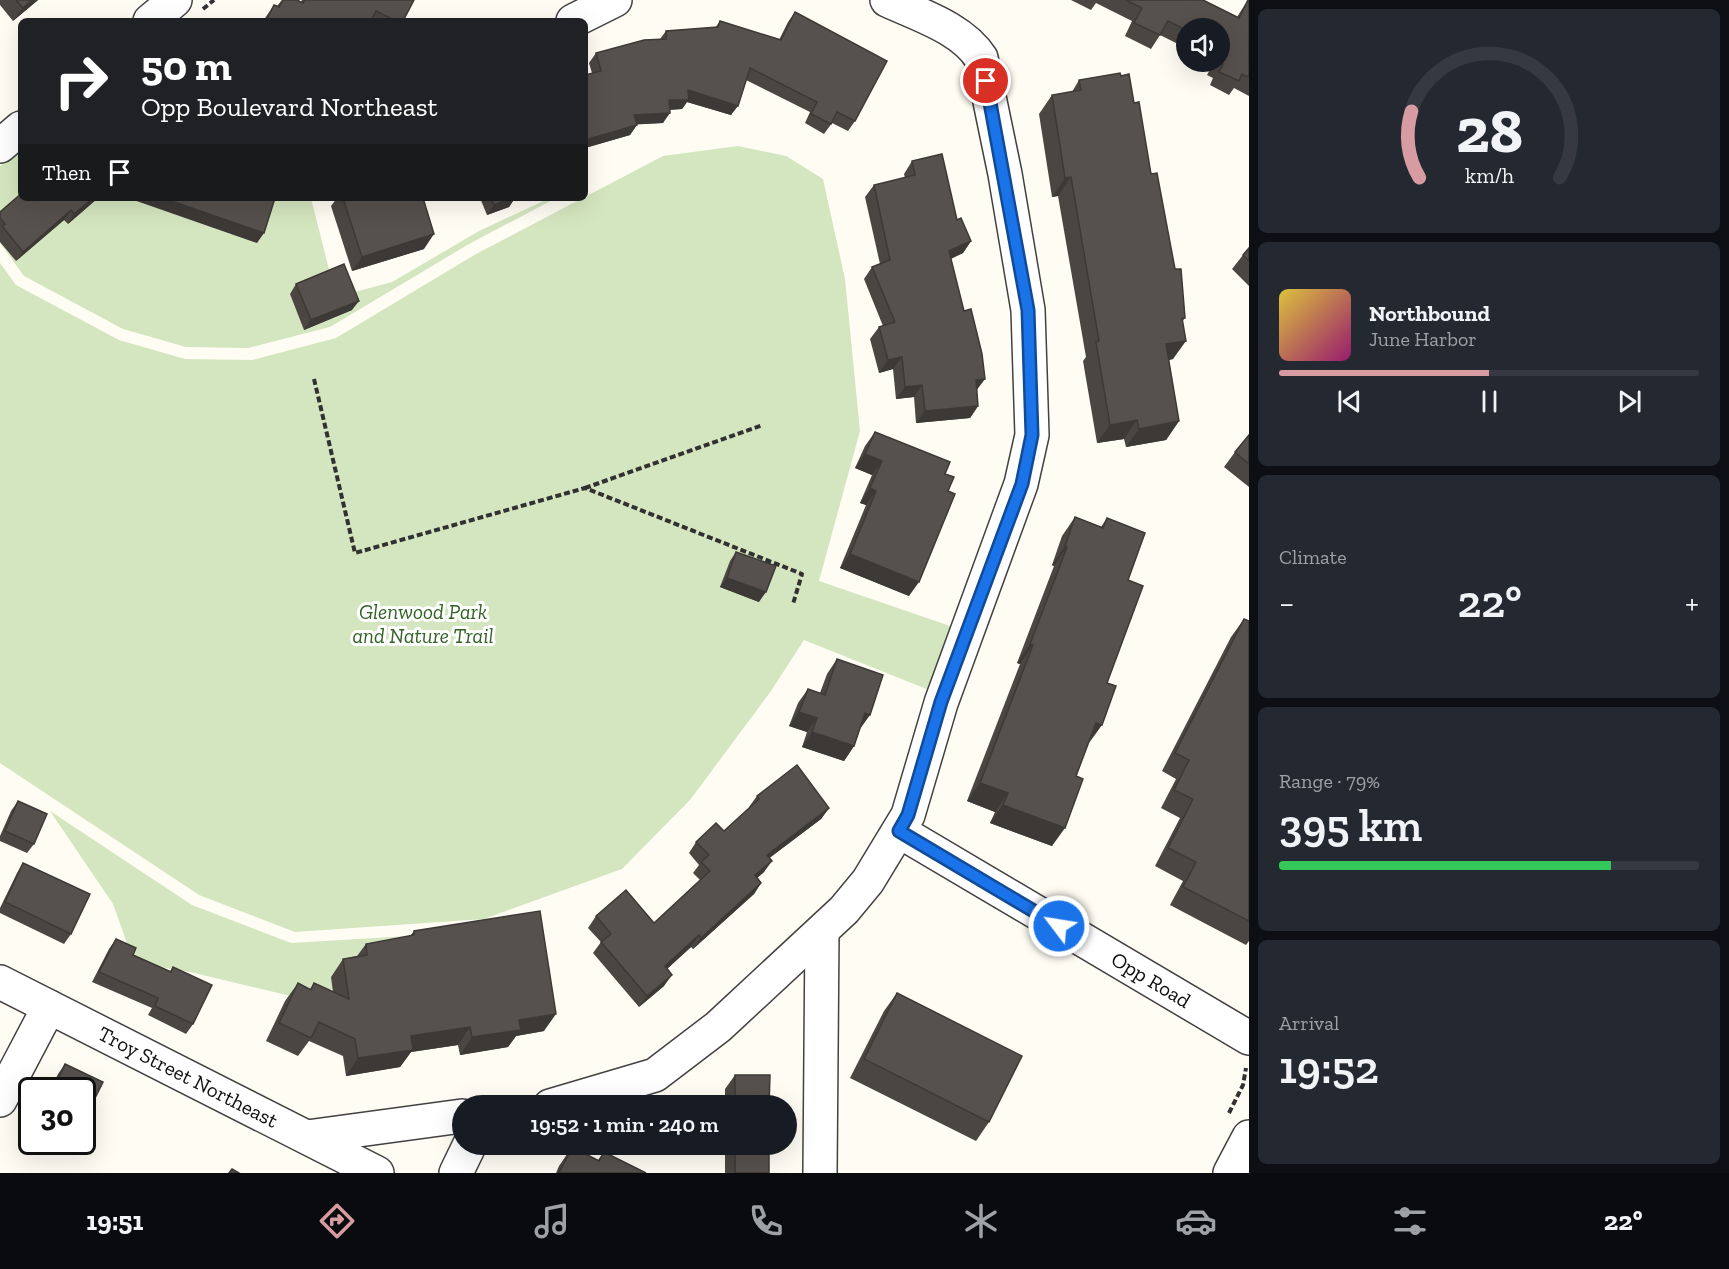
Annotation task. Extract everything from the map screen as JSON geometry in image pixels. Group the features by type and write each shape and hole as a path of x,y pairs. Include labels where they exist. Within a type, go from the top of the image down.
{"street":[{"path":"154,18 175,0"},
{"path":"579,18 615,0"},
{"path":"587,1095 655,1075 718,1027 822,932 868,882 908,815 941,702 1022,484 1032,435 1028,310 1005,174 981,58 973,45 955,33 887,0"},
{"path":"0,146 18,131"},
{"name":"Opp Road","path":"899,831 1249,1038"},
{"path":"820,1173 822,932"},
{"name":"Troy Street Northeast","path":"0,982 377,1173"},
{"path":"0,1100 49,1007"},
{"path":"307,1137 452,1117"},
{"path":"1230,1173 1249,1137"},
{"path":"456,1173 465,1155"}],"path":[{"path":"314,379 355,553 585,488 763,425"},
{"path":"585,488 802,574 793,604"}],"green space":[{"name":"Glenwood Park and Nature Trail","path":"738,146 786,156 823,179 845,279 860,431 819,581 956,628 934,692 804,640 771,691 690,800 622,869 484,919 295,932 199,895 0,763 0,263 16,285 119,340 185,359 252,360 336,338 476,254 577,201 588,201 588,195 663,156"},
{"path":"18,151 18,201 312,201 336,297 392,282 479,231 544,201 550,201 469,244 330,327 248,348 186,347 123,329 24,276 0,243 0,166"},
{"path":"50,811 192,905 291,943 425,935 333,989 295,997 190,972 134,963 113,904"}],"building":[{"path":"16,0 32,0 23,8"},
{"path":"283,0 297,0 303,3 305,0 414,0 405,18 390,18 376,11 372,18 268,18 274,5 279,7"},
{"path":"1126,0 1203,0 1239,18 1249,0 1249,77 1242,74 1239,81 1219,72 1230,72 1230,18 1176,18 1176,25 1168,21 1160,35 1134,23 1142,8"},
{"path":"795,12 887,61 855,121 837,112 831,124 811,114 817,102 750,68 738,106 688,90 689,100 669,100 670,113 634,115 637,125 588,139 588,74 601,71 596,53 644,40 666,39 666,31 718,27 720,21 781,40"},
{"path":"1120,73 1121,76 1129,74 1134,103 1139,102 1151,174 1157,173 1175,269 1181,269 1185,318 1182,318 1186,341 1166,344 1179,421 1139,429 1137,420 1110,425 1096,342 1099,341 1071,177 1065,178 1052,95 1081,90 1079,80"},
{"path":"942,154 957,220 961,218 971,241 949,251 964,311 971,309 982,354 985,379 976,380 978,406 925,411 922,385 905,387 902,357 888,360 879,327 895,322 872,267 890,260 874,185 915,175 912,161"},
{"path":"18,197 18,201 89,201 74,214 71,210 23,252 2,226 5,224 0,218 0,212"},
{"path":"172,201 274,201 264,233"},
{"path":"344,201 424,201 434,234 362,257"},
{"path":"492,201 504,201 494,205"},
{"path":"1249,248 1249,261 1243,255"},
{"path":"344,264 359,301 311,320 296,284"},
{"path":"875,432 950,462 945,474 954,477 948,491 955,494 919,582 850,554 876,491 870,488 882,461 865,454"},
{"path":"1249,435 1249,464 1235,452"},
{"path":"1075,517 1103,528 1107,518 1145,533 1128,580 1143,586 1107,683 1116,686 1102,725 1096,723 1076,776 1083,779 1065,828 1003,805 1008,793 980,783 1033,645 1030,644 1067,547 1065,546"},
{"path":"736,552 776,566 766,592 727,578"},
{"path":"1244,619 1249,621 1249,921 1183,887 1196,862 1168,848 1193,799 1174,790 1189,760 1175,753"},
{"path":"837,659 883,675 870,715 865,713 854,746 812,732 817,718 799,712 808,689 825,695"},
{"path":"797,765 829,808 767,855 772,861 755,875 761,883 701,938 699,935 665,966 672,975 647,996 601,942 611,934 596,916 626,890 654,923 710,871 701,862 709,855 696,842 716,823 724,831 759,799 757,796"},
{"path":"18,801 47,814 34,844 5,831"},
{"path":"23,863 90,894 71,934 5,902"},
{"path":"540,911 556,1014 519,1020 521,1030 472,1037 470,1027 411,1036 413,1050 358,1058 355,1039 319,1022 311,1038 279,1023 298,983 311,990 314,983 349,999 343,959 367,955 366,944 414,935 414,931"},
{"path":"116,939 136,948 133,955 171,972 173,967 212,985 193,1024 155,1006 158,998 99,972"},
{"path":"897,993 1022,1056 989,1122 864,1059"},
{"path":"65,1064 92,1077 59,1077"},
{"path":"735,1075 770,1075 769,1095 735,1095"},
{"path":"96,1079 103,1082 96,1096"},
{"path":"568,1155 587,1155 599,1161 602,1155 610,1155 646,1173 559,1173"},
{"path":"735,1155 769,1155 769,1173 735,1173"}],"route":[{"path":"986,81 1005,174 1028,310 1032,435 1022,484 941,702 908,815 899,831 1059,926"}]}
